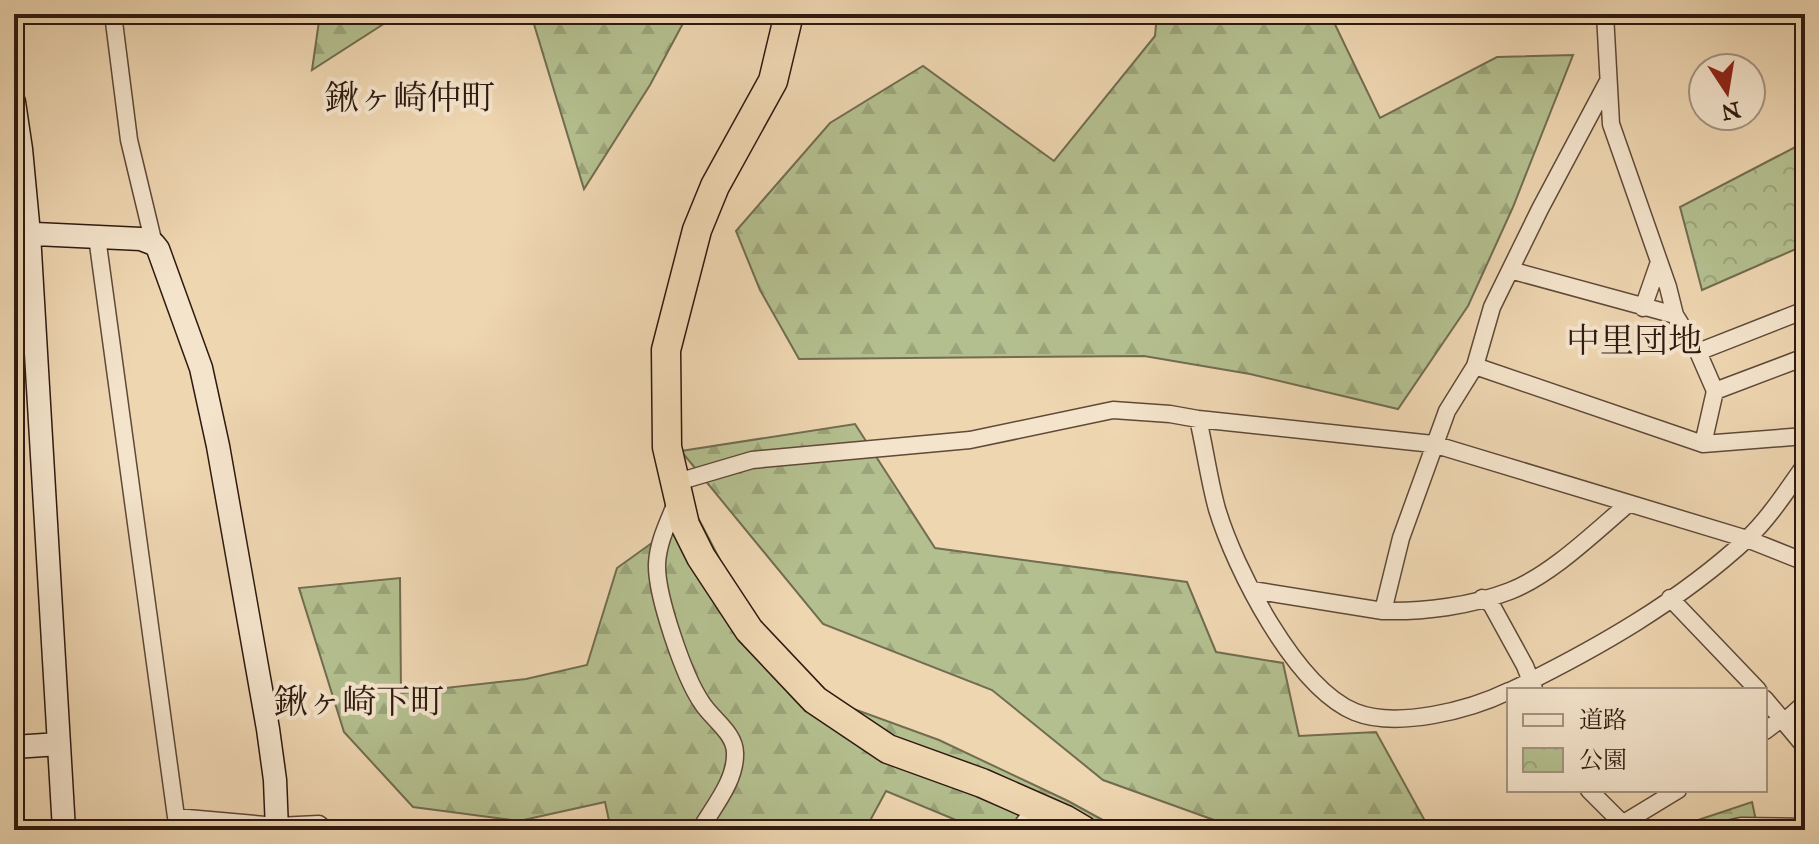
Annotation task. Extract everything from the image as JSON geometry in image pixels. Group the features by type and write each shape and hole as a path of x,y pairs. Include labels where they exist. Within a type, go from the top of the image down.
{"highway":[{"path":"789,14 773,81 715,186 697,230 666,350 667,447 685,525 701,557 749,630 815,700 888,749 982,783 1083,830"}],"street":[{"path":"113,14 129,140 154,244 194,346 215,432 270,742 277,828"},
{"path":"1605,14 1611,124 1675,315 1698,352 1715,391 1703,444"},
{"path":"1383,611 1401,538 1447,411 1475,366 1492,307 1607,83"},
{"path":"14,102 64,830"},
{"path":"21,233 141,239 154,244"},
{"path":"97,237 176,817 277,828 319,824 326,830"},
{"path":"1643,308 1659,262"},
{"path":"1510,270 1675,315"},
{"path":"1698,352 1805,310"},
{"path":"1715,391 1805,357"},
{"path":"1475,366 1703,444 1805,436"},
{"path":"700,830 728,782 735,767 735,755 731,738 698,698 671,628 660,591 657,566 661,540 676,491 752,460 970,440 1113,410 1170,414 1433,444 1747,539 1805,562"},
{"path":"1198,419 1217,509 1252,590 1268,620 1307,674 1334,700 1356,713 1397,719 1432,716 1507,692"},
{"path":"1482,598 1491,604 1533,685 1628,630 1747,539 1805,465"},
{"path":"1252,590 1383,611 1404,612 1469,603 1511,591 1545,571 1628,504"},
{"path":"1670,598 1756,688"},
{"path":"1767,701 1805,747"},
{"path":"1767,730 1805,703"},
{"path":"14,747 59,744"},
{"path":"1591,792 1626,827 1675,792"},
{"path":"1019,830 1036,806"},
{"path":"1722,830 1741,826 1805,827"}],"green space":[{"path":"320,14 399,14 312,70"},
{"path":"436,14 688,14 650,85 584,189 533,21"},
{"path":"1157,14 1330,14 1380,118 1497,57 1573,55 1513,207 1468,306 1398,409 1250,374 1144,356 799,359 760,290 736,231 830,123 923,66 1054,161 1155,36"},
{"path":"1805,142 1805,245 1702,290 1680,207"},
{"path":"855,424 935,548 1187,582 1216,652 1283,663 1299,736 1376,732 1430,830 1231,830 1214,820 1103,780 992,690 823,624 681,451"},
{"path":"695,512 785,684 939,740 1068,801 1121,830 980,830 886,791 865,830 611,830 605,802 519,821 413,807 344,732 299,588 400,578 401,693 526,679 587,665 617,568"},
{"path":"1752,802 1758,830 1668,830"}],"district":[{"name":"鍬ヶ崎仲町","path":"410,97"},
{"name":"中里団地","path":"1634,340"},
{"name":"鍬ヶ崎下町","path":"359,701"}]}
